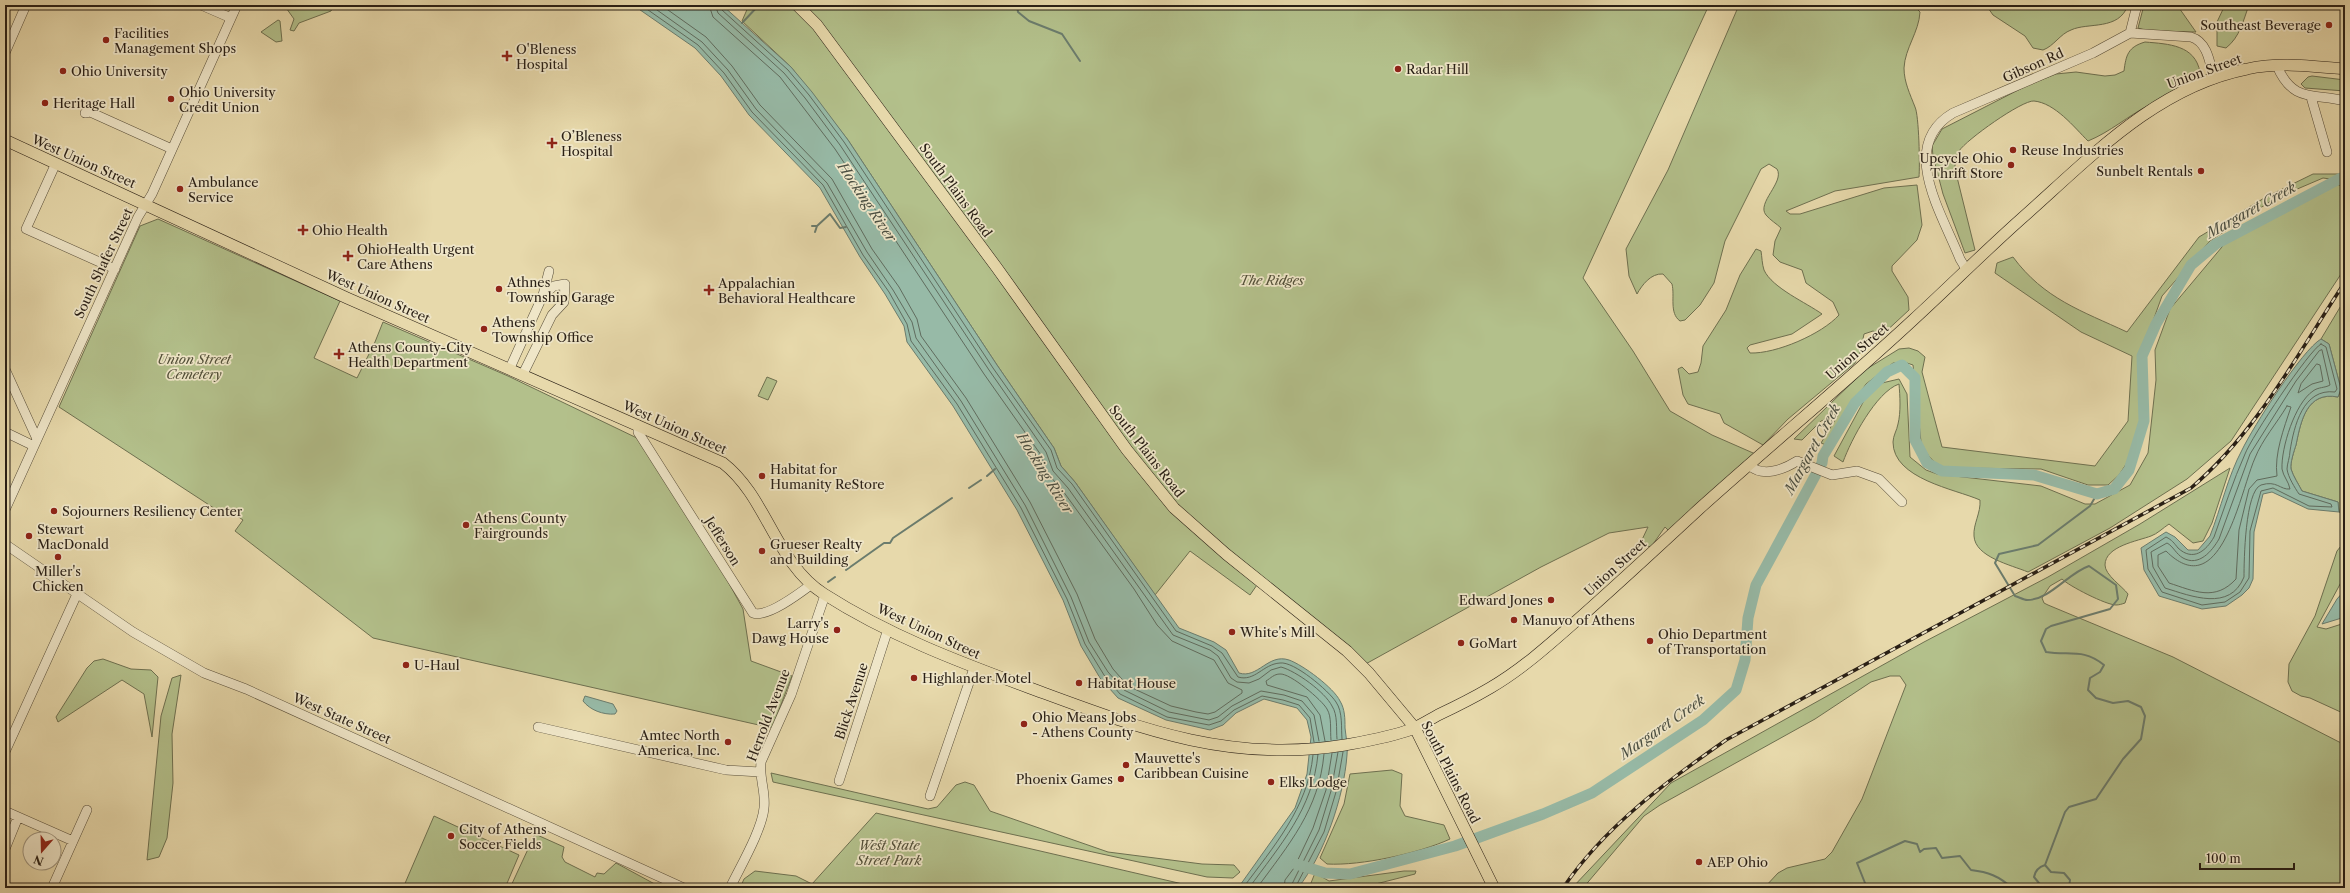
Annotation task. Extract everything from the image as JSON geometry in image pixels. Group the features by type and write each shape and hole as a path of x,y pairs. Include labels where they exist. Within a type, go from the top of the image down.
{"main road":[{"name":"South Plains Road","path":"797,5 816,25 997,268 1119,438 1174,508 1226,554 1347,651 1369,673 1415,728 1494,888"},
{"name":"Union Street","path":"1415,728 1494,687 1538,654 1750,466 1778,438 1914,320 1966,269 2088,160 2138,118 2184,90 2247,69 2277,66 2345,69"},
{"name":"West Union Street","path":"5,140 354,301 510,368 727,466 745,485 792,561 812,584 825,595 888,629 974,668 1168,736 1221,746 1292,750 1333,747 1374,739 1415,728"}],"street":[{"path":"5,53 9,33 26,5"},
{"path":"201,5 231,18"},
{"name":"South Shafer Street","path":"5,510 114,269 172,149 236,5"},
{"path":"2137,5 2130,33 2192,37 2199,40 2203,44 2214,79"},
{"name":"Gibson Rd","path":"1966,269 1942,216 1928,177 1926,165 1926,145 1930,134 1945,118 2099,50 2130,33"},
{"path":"2277,66 2284,82 2294,89 2311,97 2345,101"},
{"path":"2311,97 2327,152"},
{"path":"85,113 90,112 172,149"},
{"path":"56,163 26,228 114,269"},
{"path":"510,368 543,295 549,271"},
{"path":"523,374 552,315 564,302 565,284 554,286 543,295"},
{"path":"528,328 542,334"},
{"path":"5,369 36,442"},
{"name":"Jefferson","path":"638,425 638,432 753,613 761,614 785,603 812,584"},
{"path":"5,432 36,442"},
{"path":"1750,466 1756,471 1765,472 1790,465 1796,461 1832,475 1857,470 1879,479 1902,502"},
{"name":"West State Street","path":"5,544 133,632 204,673 246,689 684,888"},
{"path":"5,752 77,594"},
{"name":"Herrold Avenue","path":"730,888 763,815 764,795 760,772 761,762 791,695 825,595"},
{"name":"Blick Avenue","path":"839,781 888,629"},
{"path":"930,796 974,668"},
{"path":"538,728 726,770 760,772"},
{"path":"52,888 87,810"},
{"path":"5,811 73,841"},
{"path":"5,849 18,817"}],"green space":[{"path":"284,5 334,5 331,11 299,23 294,31 290,30 294,19"},
{"name":"The Ridges","path":"749,5 1709,5 1583,278 1633,351 1670,411 1712,435 1760,456 1672,534 1665,527 1651,547 1640,544 1648,527 1609,533 1541,567 1362,666 1259,582 1250,595 1190,551 1155,595 1075,482 1061,466 1054,448 997,365 848,140 791,67 742,21"},
{"path":"1739,5 1893,5 1917,9 1920,12 1904,68 1906,83 1916,112 1919,177 1835,191 1786,211 1790,214 1800,214 1884,188 1917,185 1922,225 1917,240 1892,266 1892,271 1908,297 1909,310 1882,335 1873,331 1864,334 1860,353 1855,363 1788,419 1763,445 1724,423 1720,414 1688,404 1683,395 1678,369 1682,367 1689,374 1698,372 1701,363 1703,346 1726,310 1740,275 1756,249 1761,251 1764,270 1774,283 1790,295 1822,314 1792,334 1750,345 1747,348 1750,353 1772,350 1798,342 1822,329 1839,315 1833,302 1806,283 1802,270 1780,262 1773,255 1775,241 1781,228 1766,215 1764,210 1767,199 1777,180 1777,169 1769,164 1761,169 1725,241 1714,283 1700,305 1685,320 1680,321 1675,314 1673,309 1672,284 1663,274 1655,275 1644,283 1637,294 1629,276 1626,249 1668,170"},
{"path":"1986,5 2128,5 2124,13 2118,19 2102,24 2071,30 2043,50 2033,48 2025,36 1993,15"},
{"path":"2144,5 2177,5 2196,32 2148,31 2138,28"},
{"path":"2225,5 2249,5 2238,34 2226,48 2217,46 2217,22"},
{"path":"278,20 280,21 282,41 276,42 261,32"},
{"path":"2145,42 2172,45 2187,51 2193,56 2200,72 2183,87 2155,101 2104,133 2088,141 2064,116 2049,106 2034,101 2028,102 2007,113 1972,138 1959,151 1955,169 1975,250 1965,253 1943,194 1933,156 1932,146 1942,129 2028,85 2056,74 2076,72 2105,76 2115,75 2124,71 2127,56 2131,49"},
{"path":"2312,76 2345,80 2345,91 2305,88 2301,84 2308,77"},
{"path":"2313,174 2345,174 2345,181 2323,178 2274,199 2210,241 2162,296 2140,357 2143,412 2130,458 2119,475 2108,485 2088,485 2041,469 1948,468 1939,465 1931,459 1921,442 1913,365 1904,362 1893,363 1866,384 1826,445 1821,443 1838,415 1821,421 1802,440 1794,439 1865,370 1899,349 1909,348 1918,351 1925,357 1922,372 1942,447 2095,466 2128,421 2132,356 2081,332 1995,273 1997,263 2013,257 2025,271 2051,294 2079,310 2127,332 2199,237 2266,197"},
{"path":"2333,182 2345,188 2345,268 2231,441 2187,479 2110,528 2028,572 1987,555 1980,550 1974,536 1980,500 1927,481 1914,474 1903,465 1896,455 1893,442 1900,414 1899,384 1890,389 1873,406 1858,430 1843,462 1834,456 1867,395 1882,383 1899,379 1907,394 1910,457 1926,470 1937,474 2041,486 2085,504 2095,504 2130,485 2148,453 2156,380 2155,350 2170,309 2227,241"},
{"name":"Athens County Fairgrounds","path":"158,219 340,301 314,358 357,378 383,322 508,376 639,439 725,576 743,609 751,661 792,676 772,728 373,638 235,531 243,520 227,509 223,514 59,407 140,226"},
{"path":"2345,299 2345,514 2339,512 2338,502 2302,491 2293,475 2291,466 2300,426 2307,409 2319,398 2328,396 2338,397 2341,389 2329,344 2321,339"},
{"path":"767,377 777,381 768,400 758,396"},
{"path":"2230,468 2212,523 2203,541 2193,543 2169,524 2153,535 2123,545 2110,553 2106,559 2106,569 2128,594 2125,603 2116,605 2096,599 2062,579 2050,586 2042,598 2044,603 2048,605 2173,657 2345,745 2345,888 1764,888 1778,873 1787,868 1825,859 1832,852 1862,799 1906,685 1900,676 1890,676 1871,682 1815,719 1660,805 1644,816 1583,888 1572,888 1671,783 1924,642 2048,577 2140,524"},
{"path":"2345,541 2345,575 2317,627 2326,629 2345,623 2345,714 2292,691 2288,682 2289,664 2315,616 2337,551"},
{"path":"103,659 131,669 151,670 158,677 152,737 144,694 122,680 58,722 56,717 87,668 94,661"},
{"path":"181,675 172,734 173,783 167,838 159,857 147,860 161,716 172,678"},
{"path":"1392,770 1402,774 1400,806 1405,816 1444,825 1450,839 1423,849 1390,858 1356,863 1327,864 1320,858 1344,804 1350,774"},
{"path":"771,773 928,809 937,807 956,785 965,782 974,785 990,811 1108,852 1202,864 1234,865 1240,872 1233,878 1207,877 773,782"},
{"name":"West State Street Park","path":"876,813 1200,888 740,888 744,879 755,871 796,876 812,884"},
{"name":"City of Athens Soccer Fields","path":"434,816 519,855 505,888 403,888"},
{"path":"535,834 564,847 562,857 565,862 595,877 597,873 604,874 616,863 662,888 510,888"},
{"path":"1404,871 1416,871 1415,874 1360,888 1309,888 1315,873 1329,881"}],"water":[{"name":"Hocking River","path":"633,5 722,5 791,67 848,140 997,365 1054,448 1061,466 1075,482 1179,628 1214,642 1226,650 1239,673 1252,673 1275,660 1289,660 1318,678 1337,696 1344,711 1347,745 1342,789 1324,842 1307,875 1298,888 1238,888 1295,808 1307,774 1311,737 1307,720 1297,708 1264,699 1236,713 1223,725 1210,730 1166,720 1118,698 1100,678 1081,646 1063,600 1017,510 953,406 907,342 904,326 860,257 820,188 749,115 721,76 695,48"},
{"path":"2321,339 2329,344 2341,389 2338,397 2328,396 2319,398 2307,409 2300,426 2291,469 2302,491 2338,502 2339,512 2308,509 2272,492 2263,494 2254,532 2253,579 2249,588 2242,595 2226,606 2202,609 2159,596 2144,570 2141,548 2166,532 2175,537 2188,550 2198,550 2210,536 2233,470 2248,439 2278,390 2302,358"},
{"path":"2345,590 2345,617 2322,624 2337,599"},
{"path":"585,696 613,704 617,711 615,714 606,714 597,711 589,707 583,701"}],"waterway":[{"path":"742,23 759,5"},
{"path":"1017,5 1018,12 1029,21 1062,34 1080,61"},
{"name":"Margaret Creek","path":"1296,864 1325,873 1350,874 1455,846 1543,814 1592,793 1703,720 1736,690 1745,660 1748,618 1756,585 1822,463 1823,456 1855,403 1887,372 1902,365 1915,378 1915,440 1927,463 1942,471 2034,475 2097,494 2114,489 2129,470 2144,421 2142,356 2156,324 2191,265 2216,244 2341,178 2345,180"},
{"path":"812,226 817,226 830,214 840,228 846,227"},
{"path":"815,232 817,226"},
{"path":"987,476 995,469"},
{"path":"969,488 981,480"},
{"path":"2069,888 2070,880 2064,873 2051,872 2045,865 2065,812 2069,807 2096,799 2123,759 2141,739 2145,716 2141,707 2128,701 2113,703 2096,698 2088,690 2090,678 2100,672 2104,665 2089,656 2082,654 2046,652 2041,641 2046,629 2051,626 2110,609 2118,599 2116,585 2089,566 2081,569 2043,596 2026,600 2015,596 1995,563 1999,554 2038,545 2090,506 2097,494"},
{"path":"846,570 884,543 890,543 893,538 952,498"},
{"path":"828,582 835,577"},
{"path":"1867,888 1857,863 1905,841 1917,844 1920,852 1924,849 1936,848 1942,858 1960,856 1971,870 1993,875 2012,888"},
{"path":"2043,888 2034,877 2035,872 2045,865"}],"railway":[{"path":"1563,888 1580,866 1617,825 1659,789 1726,740 2191,488 2215,466 2256,417 2293,364 2345,282"}],"place":[{"name":"Southeast Beverage","path":"2329,25"},
{"name":"Facilities Management Shops","path":"106,40"},
{"name":"O'Bleness Hospital","path":"507,56"},
{"name":"Radar Hill","path":"1398,69"},
{"name":"Ohio University","path":"63,71"},
{"name":"Ohio University Credit Union","path":"171,99"},
{"name":"Heritage Hall","path":"45,103"},
{"name":"O’Bleness Hospital","path":"552,143"},
{"name":"Reuse Industries","path":"2013,150"},
{"name":"Upcycle Ohio Thrift Store","path":"2011,165"},
{"name":"Sunbelt Rentals","path":"2201,171"},
{"name":"Ambulance Service","path":"180,189"},
{"name":"Ohio Health","path":"303,230"},
{"name":"OhioHealth Urgent Care Athens","path":"348,256"},
{"name":"Athnes Township Garage","path":"499,289"},
{"name":"Appalachian Behavioral Healthcare","path":"709,290"},
{"name":"Athens Township Office","path":"484,329"},
{"name":"Athens County-City Health Department","path":"339,354"},
{"name":"Habitat for Humanity ReStore","path":"762,476"},
{"name":"Sojourners Resiliency Center","path":"54,511"},
{"name":"Athens County Fairgrounds","path":"466,525"},
{"name":"Stewart MacDonald","path":"29,536"},
{"name":"Grueser Realty and Building","path":"762,551"},
{"name":"Miller's Chicken","path":"58,557"},
{"name":"Edward Jones","path":"1551,600"},
{"name":"Manuvo of Athens","path":"1514,620"},
{"name":"Larry's Dawg House","path":"837,630"},
{"name":"White's Mill","path":"1232,632"},
{"name":"Ohio Department of Transportation","path":"1650,641"},
{"name":"GoMart","path":"1461,643"},
{"name":"U-Haul","path":"406,665"},
{"name":"Highlander Motel","path":"914,678"},
{"name":"Habitat House","path":"1079,683"},
{"name":"Ohio Means Jobs - Athens County","path":"1024,724"},
{"name":"Amtec North America, Inc.","path":"728,742"},
{"name":"Mauvette's Caribbean Cuisine","path":"1126,765"},
{"name":"Phoenix Games","path":"1121,779"},
{"name":"Elks Lodge","path":"1271,782"},
{"name":"City of Athens Soccer Fields","path":"451,836"},
{"name":"AEP Ohio","path":"1699,862"}],"park label":[{"name":"Union Street Cemetery","path":"194,366"}]}
